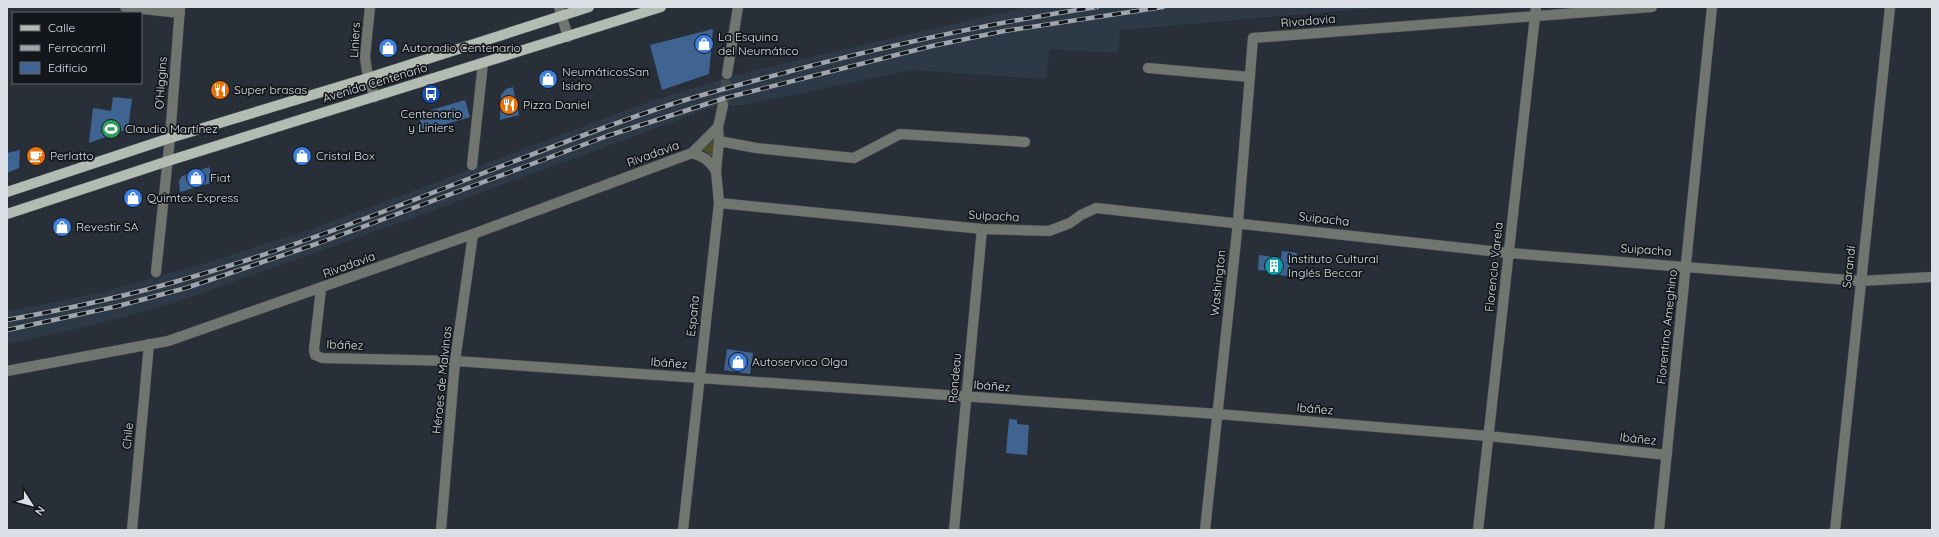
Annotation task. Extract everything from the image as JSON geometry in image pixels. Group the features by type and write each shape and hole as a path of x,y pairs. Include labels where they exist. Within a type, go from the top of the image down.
{"main road":[{"name":"Avenida Centenario","path":"7,192 170,138 368,78 560,11 589,7"},
{"name":"Avenida Centenario","path":"7,214 168,161 661,7"}],"street":[{"path":"125,7 180,10"},
{"name":"Liniers","path":"370,7 365,57 368,78 375,97"},
{"path":"727,74 738,7"},
{"name":"Rivadavia","path":"1253,38 1536,11 1652,7"},
{"name":"Florentino Ameghino","path":"1659,530 1712,7"},
{"name":"Sarandí","path":"1835,530 1890,7"},
{"name":"O'Higgins","path":"168,161 180,10"},
{"path":"560,11 568,37"},
{"name":"Florencio Varela","path":"1478,530 1536,11"},
{"name":"Washington","path":"1205,530 1238,222 1253,38"},
{"path":"472,165 483,62"},
{"path":"1148,68 1250,77"},
{"name":"España","path":"683,530 719,203 716,171 719,141 718,127 723,105"},
{"name":"Rivadavia","path":"7,371 168,341 321,289 692,153 718,127"},
{"path":"719,141 756,148 854,158 900,134 1025,142"},
{"name":"Rivadavia","path":"692,153 703,156 709,160 716,171"},
{"path":"156,272 168,161"},
{"name":"Suipacha","path":"719,203 982,229 1049,231 1070,223 1081,215 1096,208 1238,222 1509,253 1861,281 1932,277"},
{"name":"Rondeau","path":"954,530 982,229"},
{"name":"Héroes de Malvinas","path":"441,530 455,361 473,234"},
{"name":"Ibáñez","path":"321,289 314,349 316,355 322,358 455,361 1218,414 1488,436 1667,455"},
{"name":"Chile","path":"132,530 149,344"}],"shaded area":[{"path":"1027,7 1386,7 1120,30 1118,53 1050,49 1046,79 912,70 744,105 716,106 410,219 174,303 89,326 7,344 7,312 107,291 206,263 312,229 648,102 747,72"}],"green space":[{"path":"716,137 714,158 703,150"}],"building":[{"path":"713,29 709,74 662,90 650,45"},
{"name":"Pizza Daniel","path":"513,87 519,115 500,120 501,95 506,89"},
{"path":"113,97 132,99 128,129 89,143 93,108 111,111"},
{"path":"465,100 470,117 423,131 418,114"},
{"path":"20,150 19,168 7,173 7,153"},
{"name":"Fiat","path":"209,167 214,182 180,192 179,181 182,176"},
{"name":"Revestir SA","path":"64,221 67,231 60,233 57,223"},
{"name":"Instituto Cultural Inglés Beccar","path":"1282,251 1297,253 1296,263 1290,262 1289,276 1279,275 1279,272 1258,270 1259,255 1281,258"},
{"name":"Autoservico Olga","path":"727,349 753,353 750,374 724,370"},
{"path":"1009,419 1017,420 1017,424 1029,425 1027,455 1006,453"}],"tunnel":[{"path":"723,105 727,74"}],"railway":[{"path":"7,320 119,297 246,260 368,218 608,126 700,96 870,51 983,27 1097,7"},
{"path":"7,330 118,306 186,288 319,243 607,136 725,98 932,46 1004,31 1163,7"}],"place":[{"name":"La Esquina del Neumático","path":"704,44"},
{"name":"Autoradio Centenario","path":"388,48"},
{"name":"NeumáticosSan Isidro","path":"548,79"},
{"name":"Super brasas","path":"220,90"},
{"name":"Centenario y Liniers","path":"431,94"},
{"name":"Pizza Daniel","path":"509,105"},
{"name":"Claudio Martínez","path":"111,129"},
{"name":"Perlatto","path":"36,156"},
{"name":"Cristal Box","path":"302,156"},
{"name":"Fiat","path":"196,178"},
{"name":"Quimtex Express","path":"133,198"},
{"name":"Revestir SA","path":"62,227"},
{"name":"Instituto Cultural Inglés Beccar","path":"1274,266"},
{"name":"Autoservico Olga","path":"738,362"}]}
